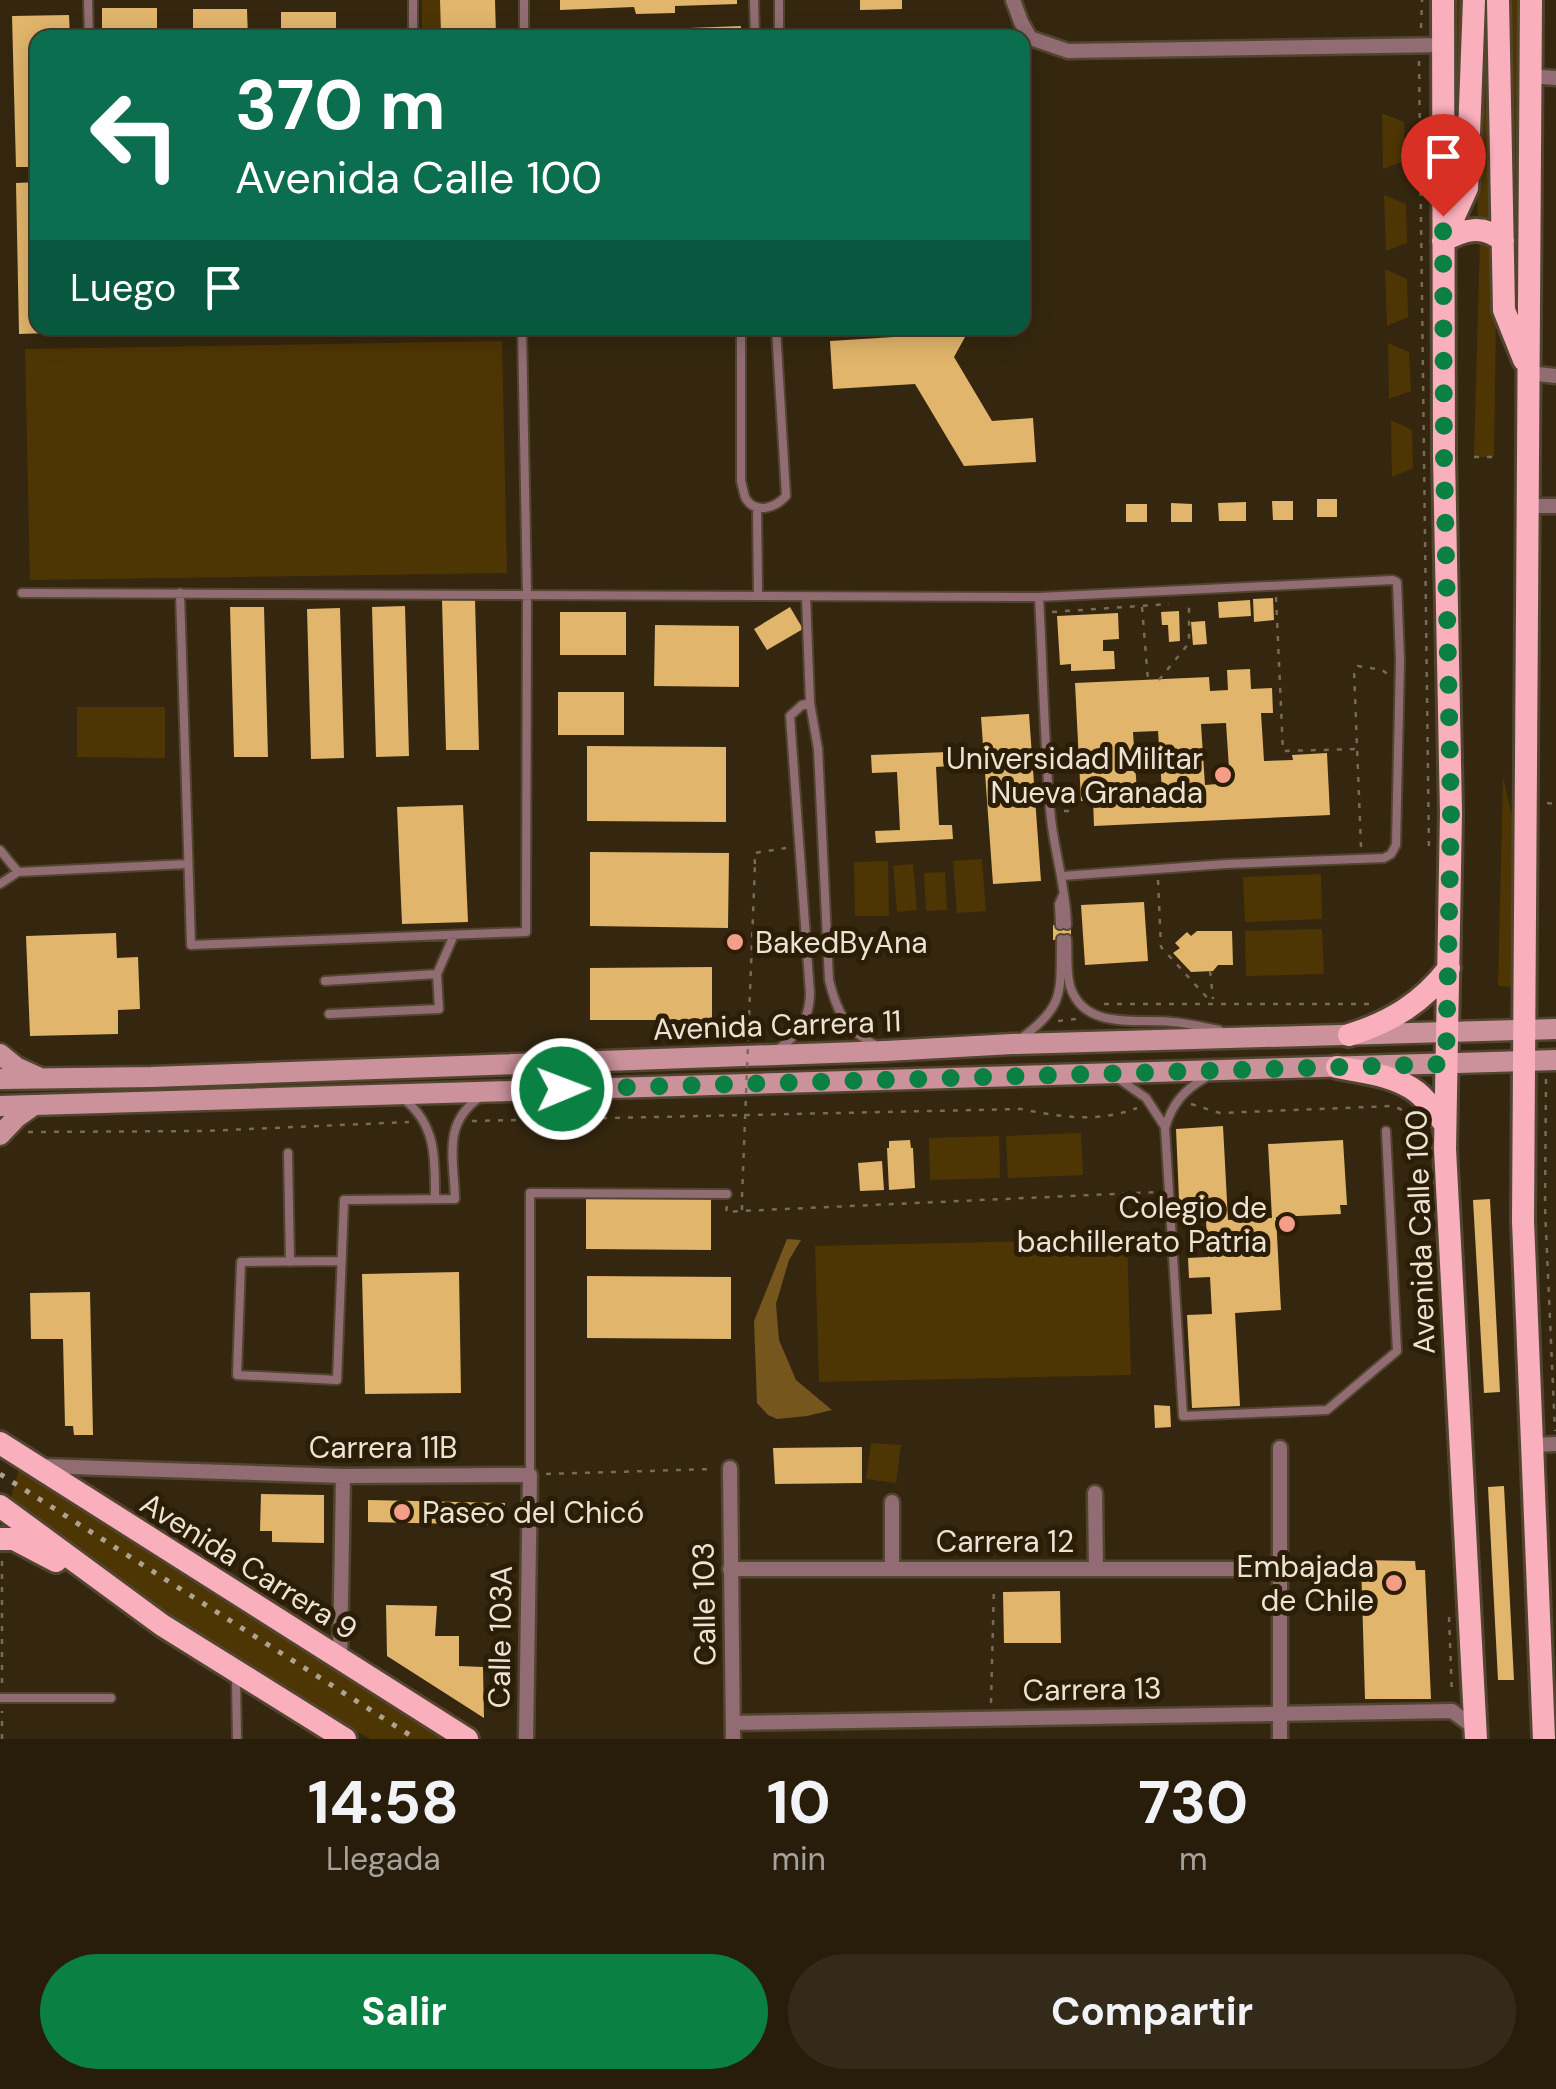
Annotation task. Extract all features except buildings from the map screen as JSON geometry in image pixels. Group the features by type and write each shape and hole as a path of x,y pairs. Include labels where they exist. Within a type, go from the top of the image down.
{"main road":[{"name":"Avenida Calle 100","path":"1442,0 1444,457 1451,813 1444,1124 1470,1722"},
{"name":"Avenida Calle 100","path":"1443,242 1468,188 1474,0"},
{"path":"1498,0 1504,310 1529,373"},
{"path":"1531,0 1523,1239 1548,1444 1543,1671 1546,1739"},
{"path":"1502,189 1530,228"},
{"path":"1443,242 1461,232 1483,229 1494,232 1503,241"},
{"path":"1350,1034 1395,1018 1415,1004 1449,968"},
{"name":"Avenida Carrera 11","path":"0,1079 1556,1029"},
{"path":"0,1054 25,1072 45,1078"},
{"name":"Avenida Carrera 11","path":"0,1106 1556,1060"},
{"path":"1337,1067 1406,1085 1418,1093 1444,1124"},
{"path":"10,1134 8,1125 34,1105"},
{"name":"Avenida Carrera 9","path":"0,1444 467,1739"},
{"path":"0,1506 162,1624 345,1739"},
{"path":"3,1546 14,1539 57,1562 92,1574"}],"street":[{"path":"1013,0 1026,30"},
{"path":"1030,38 1068,51 1442,46"},
{"path":"1530,76 1556,78"},
{"path":"1529,373 1556,376"},
{"path":"1528,506 1556,506"},
{"path":"1280,1448 1280,1739"},
{"name":"Carrera 11B","path":"36,1466 344,1476 530,1475"},
{"name":"Calle 103","path":"730,1468 733,1739"},
{"name":"Calle 103A","path":"526,1739 530,1475"},
{"path":"340,1660 344,1476"},
{"path":"1095,1493 1096,1569"},
{"path":"892,1502 892,1568"},
{"name":"Carrera 12","path":"730,1568 1280,1569"},
{"name":"Carrera 13","path":"733,1723 1280,1713 1470,1722"}],"lane":[{"path":"88,0 89,30"},
{"path":"413,0 413,30"},
{"path":"524,0 524,30"},
{"path":"754,0 756,30"},
{"path":"778,0 779,30"},
{"path":"180,594 191,945 526,932 527,595 522,335"},
{"path":"741,335 741,481 745,498 758,507 768,508 786,496 776,335"},
{"path":"758,507 758,596"},
{"path":"22,593 1039,597 1397,582 1397,808 1396,845 1391,854 1384,858 1062,876"},
{"path":"806,596 830,980 838,1012 846,1024 886,1051"},
{"path":"1039,597 1050,812 1062,876 1063,895 1059,904 1064,925"},
{"path":"766,1056 793,1037 809,1013 790,716 810,703"},
{"path":"0,850 18,872"},
{"path":"0,884 18,872 188,864"},
{"path":"329,1014 438,1009 437,974 454,935"},
{"path":"1012,1044 1054,1007 1060,988 1064,939 1071,987 1085,1008 1098,1017 1172,1022 1262,1038"},
{"path":"325,981 437,974"},
{"path":"1217,1071 1181,1096 1165,1128 1183,1416 1326,1410 1397,1351 1386,1131"},
{"path":"1112,1074 1150,1103 1165,1128"},
{"path":"341,1261 241,1262 237,1376 337,1380 344,1200 456,1199 453,1136 457,1121 465,1108 491,1091"},
{"path":"397,1095 417,1111 432,1136 435,1199"},
{"path":"288,1153 290,1262"},
{"path":"530,1475 530,1192 727,1194"},
{"path":"236,1672 237,1739"},
{"path":"1,1699 111,1698"}],"path":[{"path":"1474,457 1494,457"},
{"path":"1276,597 1283,751 1357,749 1354,668 1382,670 1390,681"},
{"path":"1160,680 1189,642 1189,603"},
{"path":"1040,613 1170,604"},
{"path":"1142,606 1148,680"},
{"path":"1062,812 1077,811"},
{"path":"742,1212 754,853 798,846"},
{"path":"1158,878 1161,946 1213,1004"},
{"path":"1210,971 1213,1004"},
{"path":"1048,1016 1056,1021 1075,1019 1092,1000 1101,1004 1369,1004"},
{"path":"1546,1086 1548,1444"},
{"path":"1220,1114 1392,1106 1406,1111 1420,1127 1425,1156"},
{"path":"457,1121 1021,1109 1065,1118 1116,1116"},
{"path":"10,1134 204,1131 425,1121"},
{"path":"727,1194 726,1212 742,1212 1169,1191"},
{"path":"530,1475 730,1468"},
{"path":"2,1739 3,1546"},
{"path":"991,1718 995,1568"},
{"path":"1448,1612 1470,1722"}],"shaded area":[{"path":"422,0 440,0 441,30 422,30"},
{"path":"1453,0 1467,0 1461,166 1451,188"},
{"path":"1482,0 1491,0 1498,226 1478,222 1476,138"},
{"path":"1506,0 1521,0 1520,173 1514,175"},
{"path":"1382,113 1404,122 1405,161 1383,169"},
{"path":"1384,195 1406,204 1407,243 1386,251"},
{"path":"1480,239 1497,242 1494,457 1474,457"},
{"path":"1385,269 1407,279 1408,317 1387,326"},
{"path":"502,341 507,573 30,580 25,349"},
{"path":"1388,343 1409,352 1411,391 1389,399"},
{"path":"1391,420 1412,430 1413,468 1392,477"},
{"path":"77,707 165,707 165,758 77,757"},
{"path":"1503,777 1514,825 1516,987 1498,986"},
{"path":"982,859 986,911 957,913 953,861"},
{"path":"888,861 889,916 855,916 854,862"},
{"path":"913,864 917,910 897,912 893,866"},
{"path":"945,872 947,910 926,911 924,873"},
{"path":"1321,874 1322,919 1245,922 1243,877"},
{"path":"1322,929 1324,974 1246,976 1245,931"},
{"path":"1081,1133 1083,1175 1008,1178 1006,1136"},
{"path":"999,1136 1000,1178 930,1180 929,1138"},
{"path":"787,1239 801,1240 789,1260 776,1304 779,1340 796,1380 832,1410 777,1419 757,1403 754,1321"},
{"path":"1127,1239 1131,1375 819,1382 815,1246"},
{"path":"871,1443 901,1445 896,1483 866,1479"},
{"path":"19,1469 445,1739 371,1739 351,1729 127,1587 10,1501"}],"railway":[{"path":"0,1474 416,1739"}],"place":[{"name":"Universidad Militar Nueva Granada","path":"1223,775"},
{"name":"BakedByAna","path":"735,942"},
{"name":"Colegio de bachillerato Patria","path":"1287,1224"},
{"name":"Paseo del Chicó","path":"402,1512"},
{"name":"Embajada de Chile","path":"1394,1583"}],"route":[{"path":"562,1089 1446,1064 1451,813 1443,216"}]}
